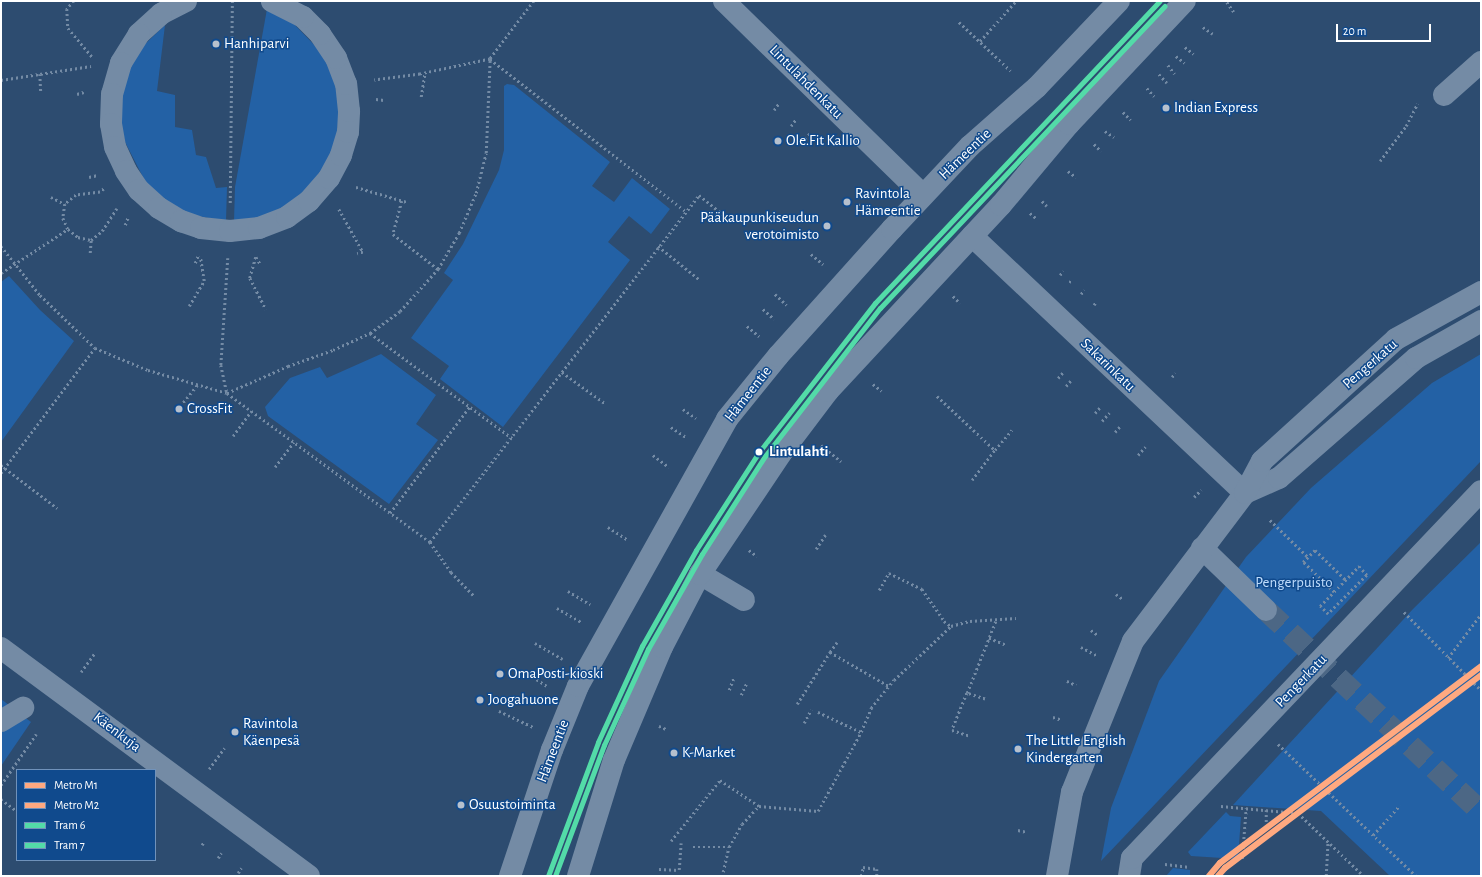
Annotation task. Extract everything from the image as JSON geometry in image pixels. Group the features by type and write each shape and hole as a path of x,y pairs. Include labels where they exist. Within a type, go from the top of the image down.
{"street":[{"path":"186,1 160,14 139,34 121,62 112,94 111,124 115,147 126,171 139,190 159,208 181,221 201,228 230,231 259,228 287,217 309,201 327,181 341,155 348,132 349,111 346,84 336,58 320,34 303,17 272,1"},
{"name":"Lintulahdenkatu","path":"724,1 923,195"},
{"name":"Hämeentie","path":"510,876 552,750 578,686 727,419 818,310 923,195 970,146 1037,87 1118,1"},
{"path":"578,876 619,747 662,647 700,574 807,418 867,348 972,236 1069,124 1185,1"},
{"path":"1444,95 1481,62"},
{"name":"Sakarinkatu","path":"972,236 1245,493"},
{"name":"Pengerkatu","path":"1057,876 1072,792 1133,641 1245,493 1262,461 1396,339 1481,292"},
{"name":"Pengerkatu","path":"1245,493 1279,478 1416,358 1481,321"},
{"name":"Pengerkatu","path":"1129,876 1132,858 1481,491"},
{"path":"1202,548 1266,610"},
{"path":"700,574 744,600"},
{"name":"Käenkuja","path":"1,648 309,876"},
{"path":"1,721 23,708"}],"path":[{"path":"74,1 67,9 68,28 98,65"},
{"path":"230,231 232,1"},
{"path":"227,393 370,332 400,311 438,269 459,233 476,193 486,153 490,58 534,1"},
{"path":"980,41 1016,1"},
{"path":"1227,2 1234,12"},
{"path":"959,22 1011,70"},
{"path":"1203,27 1213,34"},
{"path":"1184,47 1194,54"},
{"path":"1176,56 1185,64"},
{"path":"346,84 425,72 490,58"},
{"path":"490,58 685,211"},
{"path":"1,80 121,62"},
{"path":"1168,65 1175,74"},
{"path":"421,97 425,72"},
{"path":"40,74 41,92"},
{"path":"1159,74 1167,83"},
{"path":"1147,88 1154,96"},
{"path":"77,94 84,92"},
{"path":"377,99 384,100"},
{"path":"1380,161 1406,126 1419,100"},
{"path":"774,110 779,104"},
{"path":"1123,112 1131,120"},
{"path":"790,126 796,119"},
{"path":"1106,132 1114,137"},
{"path":"805,139 810,133"},
{"path":"1094,144 1101,151"},
{"path":"91,240 78,237 68,229 63,218 65,204 76,195 100,192 126,171"},
{"path":"1068,171 1076,177"},
{"path":"327,181 407,202"},
{"path":"327,181 363,252 357,254"},
{"path":"90,254 91,240 102,231 114,210 139,190"},
{"path":"430,542 512,438 685,211 699,195 726,217"},
{"path":"51,198 65,204"},
{"path":"1041,200 1047,206"},
{"path":"402,201 393,234 438,269"},
{"path":"858,204 870,215"},
{"path":"1030,212 1036,218"},
{"path":"1,273 68,229"},
{"path":"1,246 40,295 95,348 148,370 227,393 430,542 451,572 474,596"},
{"path":"658,246 700,280"},
{"path":"189,306 204,281 200,254"},
{"path":"811,254 825,266"},
{"path":"256,257 250,278 266,309"},
{"path":"1060,274 1063,271"},
{"path":"1069,282 1073,280"},
{"path":"225,286 221,365 227,393"},
{"path":"1081,294 1084,290"},
{"path":"775,294 789,307"},
{"path":"953,296 960,303"},
{"path":"263,303 267,301"},
{"path":"1094,305 1096,301"},
{"path":"762,309 777,322"},
{"path":"747,326 762,338"},
{"path":"370,332 512,438"},
{"path":"1,473 95,348"},
{"path":"1058,378 1064,371"},
{"path":"562,372 606,404"},
{"path":"1172,377 1175,374"},
{"path":"1066,386 1072,379"},
{"path":"872,384 882,391"},
{"path":"177,410 197,385"},
{"path":"937,396 995,450"},
{"path":"390,513 470,406"},
{"path":"1095,413 1101,406"},
{"path":"683,409 702,423"},
{"path":"233,436 251,411"},
{"path":"1102,421 1109,413"},
{"path":"1114,432 1121,425"},
{"path":"671,427 691,441"},
{"path":"972,480 1012,430"},
{"path":"275,467 294,442"},
{"path":"1138,455 1146,447"},
{"path":"828,451 841,461"},
{"path":"653,455 672,469"},
{"path":"1,465 57,508"},
{"path":"1270,520 1308,557"},
{"path":"608,527 629,540"},
{"path":"816,549 825,535"},
{"path":"1334,592 1303,562 1315,550 1346,580"},
{"path":"1332,610 1328,614 1320,606 1359,566 1367,575 1364,577"},
{"path":"879,590 889,573 922,589 944,621 951,626"},
{"path":"568,591 590,604"},
{"path":"1116,594 1123,598"},
{"path":"558,608 581,622"},
{"path":"1402,610 1481,690"},
{"path":"1448,658 1481,614"},
{"path":"671,841 720,780 759,806 818,811 861,732 871,708 889,686 951,626 970,621 1016,618"},
{"path":"970,736 952,730 996,620"},
{"path":"1091,630 1098,635"},
{"path":"989,638 1006,645"},
{"path":"797,704 837,642"},
{"path":"536,643 563,659"},
{"path":"830,652 889,686"},
{"path":"79,674 95,653"},
{"path":"524,671 550,687"},
{"path":"729,690 734,677"},
{"path":"1067,681 1076,685"},
{"path":"741,695 747,682"},
{"path":"967,693 985,699"},
{"path":"804,723 811,710"},
{"path":"499,711 534,728"},
{"path":"818,712 861,732"},
{"path":"1053,717 1062,720"},
{"path":"1,785 39,729"},
{"path":"1276,742 1416,876"},
{"path":"208,770 224,748"},
{"path":"1039,755 1047,758"},
{"path":"1,799 16,810"},
{"path":"1217,805 1298,813 1364,876"},
{"path":"1373,835 1400,805"},
{"path":"723,872 729,847 742,824 759,806"},
{"path":"1242,859 1246,808"},
{"path":"1266,810 1266,822"},
{"path":"1018,830 1027,832"},
{"path":"202,845 204,841"},
{"path":"1326,876 1328,841"},
{"path":"660,869 679,870 681,843"},
{"path":"693,847 729,847"},
{"path":"218,858 221,853"},
{"path":"1163,864 1190,867"},
{"path":"861,876 863,867 877,869 877,876"},
{"path":"238,873 241,868"}],"green space":[{"path":"267,9 293,23 323,54 335,80 339,109 337,137 327,164 309,187 287,206 260,217 234,222 235,187"},
{"path":"165,25 157,91 175,95 175,127 192,130 196,155 206,157 216,188 227,187 226,221 192,215 166,201 145,181 125,142 122,128 121,99 129,70 144,45"},
{"path":"507,84 514,85 610,162 592,186 614,202 632,178 670,209 651,234 629,216 608,242 630,260 503,427 440,379 449,366 411,338 453,280 444,273 463,244 499,170 504,150 504,86"},
{"path":"9,276 40,310 74,341 1,442 1,282"},
{"path":"381,354 436,395 416,424 438,440 389,504 268,416 265,407 290,378 320,367 327,378"},
{"name":"Pengerpuisto","path":"1481,354 1481,461 1101,861 1111,808 1159,681 1246,557 1311,488 1432,383"},
{"path":"1481,542 1481,876 1390,876 1321,811 1233,805 1413,609"},
{"path":"1,699 31,722 1,766"},
{"path":"1226,812 1230,816 1241,817 1238,859 1191,856 1188,852"},
{"path":"1173,868 1190,870 1190,876 1166,876"}],"tunnel":[{"path":"1266,610 1481,812"}],"metro line":[{"name":"M1","path":"1209,876 1220,863 1481,666"},
{"name":"M2","path":"1218,876 1225,868 1481,675"}],"tram line":[{"name":"6","path":"548,876 598,742 642,646 696,550 759,452 875,303 1160,1"},
{"name":"7","path":"555,876 604,745 648,649 702,554 765,456 880,308 1165,6"}],"place":[{"name":"Hanhiparvi","path":"216,44"},
{"name":"Indian Express","path":"1166,108"},
{"name":"Ole.Fit Kallio","path":"778,141"},
{"name":"Ravintola Hämeentie","path":"847,202"},
{"name":"Pääkaupunkiseudun verotoimisto","path":"827,226"},
{"name":"CrossFit","path":"179,409"},
{"name":"Lintulahti","path":"759,452"},
{"name":"OmaPosti-kioski","path":"500,674"},
{"name":"Joogahuone","path":"480,700"},
{"name":"Ravintola Käenpesä","path":"235,732"},
{"name":"The Little English Kindergarten","path":"1018,749"},
{"name":"K-Market","path":"674,753"},
{"name":"Osuustoiminta","path":"461,805"}]}
